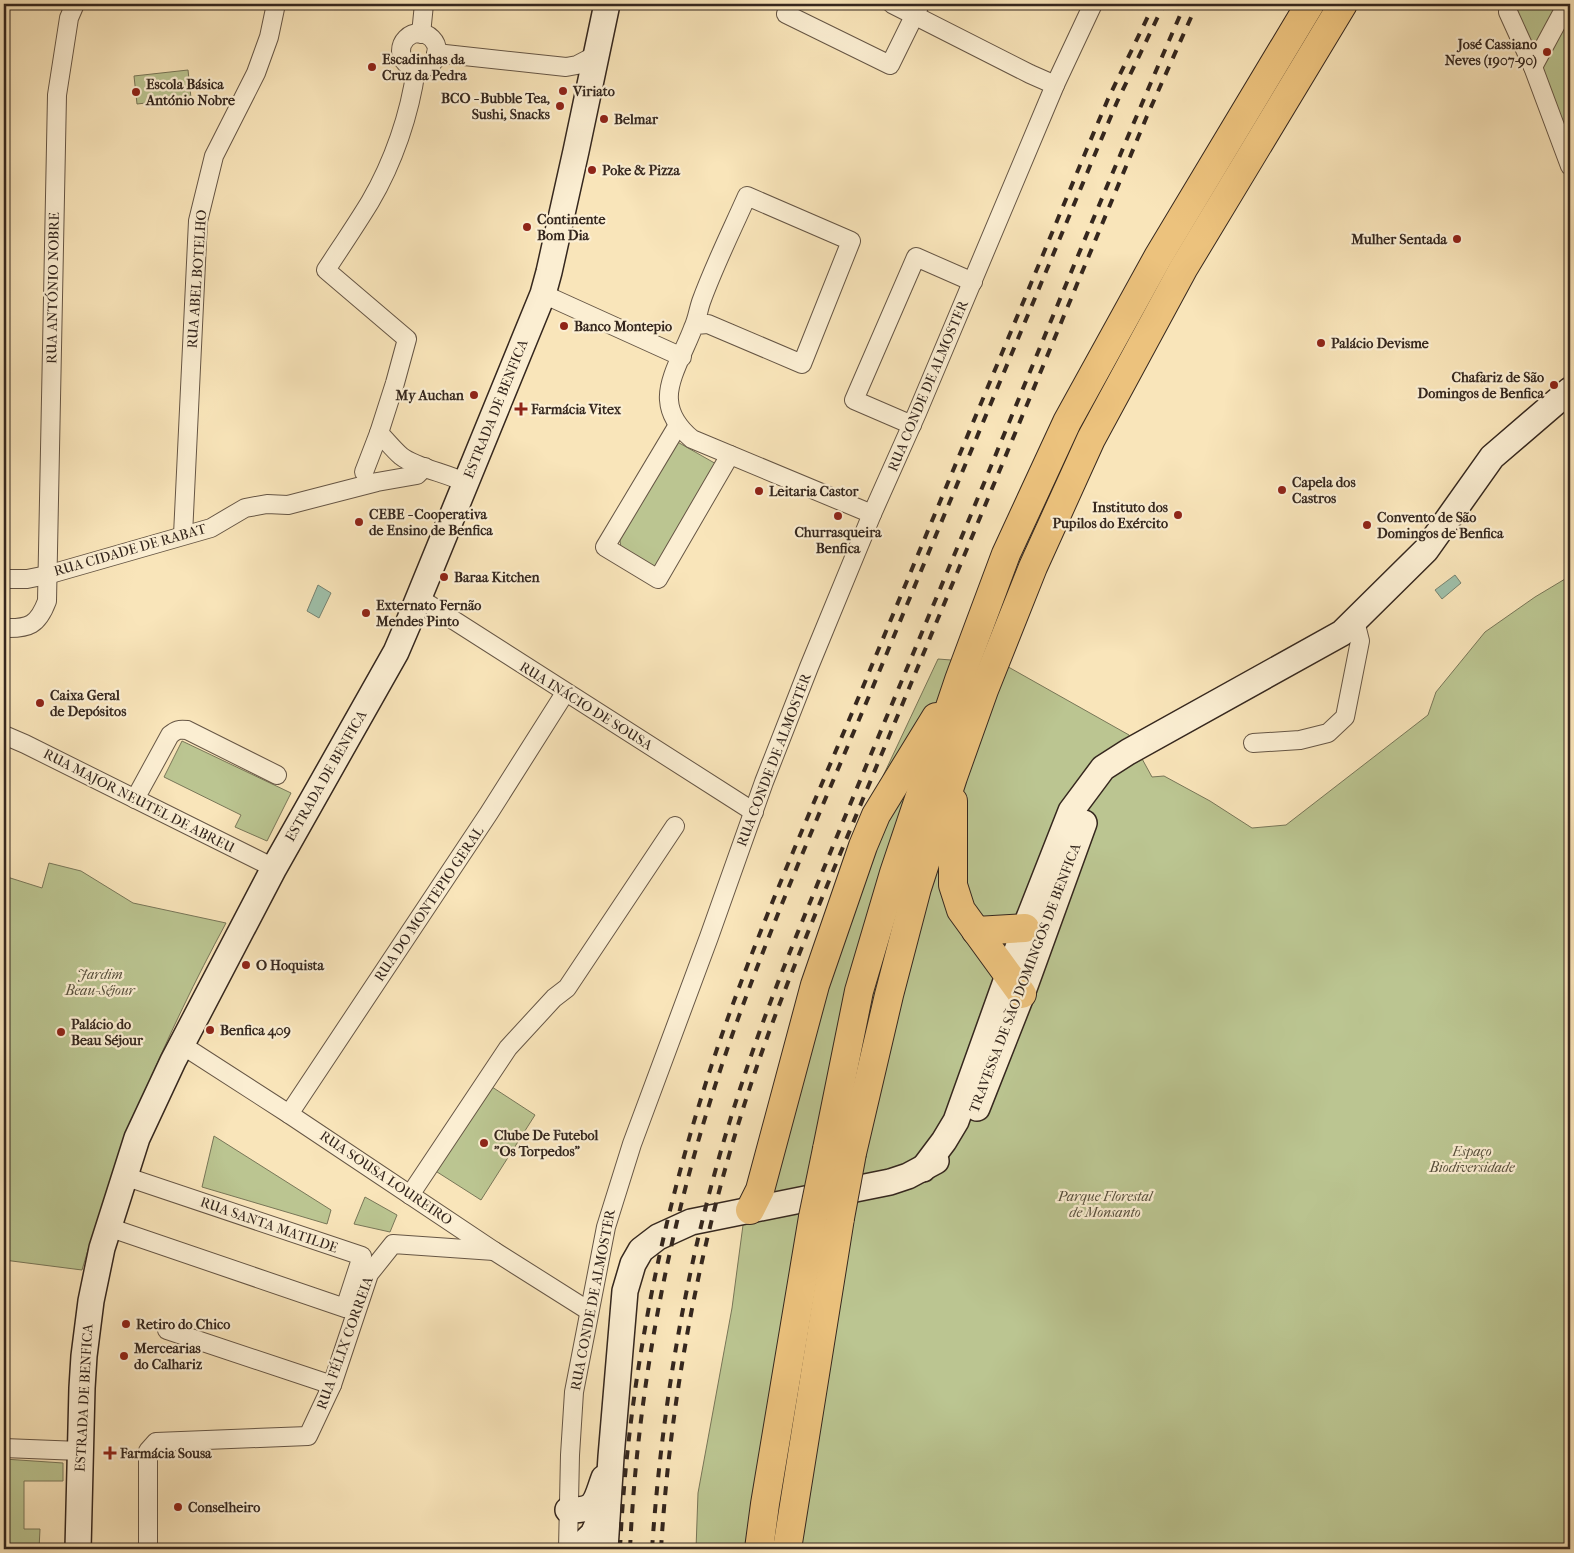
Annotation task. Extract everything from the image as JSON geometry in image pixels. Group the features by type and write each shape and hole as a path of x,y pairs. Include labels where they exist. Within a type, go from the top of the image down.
{"highway":[{"path":"787,1549 840,1218 839,1151 859,991 894,873 959,680 1006,554 1067,422 1158,257 1310,4"},
{"path":"759,1549 766,1494 813,1217 839,1151 889,995 917,888 984,690 1033,566 1091,439 1183,268 1343,4"},
{"path":"750,1210 760,1190 815,985 876,815 959,680"},
{"path":"953,777 953,885 960,910 1015,984"},
{"path":"976,931 1025,928"}],"street":[{"name":"RUA ANTÓNIO NOBRE","path":"4,628 18,628 34,624 42,613 47,601 58,95 69,18 75,4"},
{"name":"RUA ABEL BOTELHO","path":"183,535 198,221 214,156 256,73 269,37 276,4"},
{"path":"422,34 424,4"},
{"name":"ESTRADA DE BENFICA","path":"78,1549 85,1347 94,1284 108,1227 137,1138 182,1045 274,868 396,652 419,598 459,479 509,373 543,294 552,262 607,4"},
{"path":"790,4 786,14 890,65 917,9"},
{"path":"892,4 917,9 1030,74 1055,85"},
{"name":"RUA CONDE DE ALMOSTER","path":"568,1549 570,1456 574,1392 598,1263 611,1207 629,1153 782,735 872,514 973,282 1055,85 1093,4"},
{"path":"1533,67 1567,4"},
{"path":"1508,12 1533,67 1570,166"},
{"path":"422,34 433,40 436,46 436,53 435,59 430,65 423,69 416,69 408,66 404,61 401,48 409,37 422,34"},
{"path":"436,53 566,67 577,65 596,55"},
{"path":"364,472 379,433 407,339 326,270 371,200 398,141 412,98 416,69"},
{"path":"695,325 708,324 802,364 851,241 746,196 700,303 695,325 669,392 669,401 678,425 692,438 730,456 872,514"},
{"path":"912,425 854,400 916,257 973,282"},
{"path":"543,294 682,357"},
{"name":"TRAVESSA DE SÃO DOMINGOS DE BENFICA","path":"611,1457 626,1291 633,1264 641,1250 680,1226 691,1222 890,1182 923,1169 959,1148 992,1074 1015,984 1025,928 1071,811 1103,768 1128,752 1342,633 1426,550 1492,457 1570,390"},
{"path":"678,425 605,547 658,579 730,456"},
{"path":"379,433 402,457 459,479"},
{"name":"RUA CIDADE DE RABAT","path":"4,580 27,579 47,574 211,528 245,508 267,504 288,505 377,482 417,475 425,467"},
{"name":"RUA INÁCIO DE SOUSA","path":"419,598 754,812"},
{"path":"1253,742 1300,740 1328,733 1345,717 1360,641 1355,621"},
{"name":"RUA DO MONTEPIO GERAL","path":"289,1114 489,813 565,693"},
{"path":"135,799 170,735 180,729 187,730 277,775"},
{"name":"RUA MAJOR NEUTEL DE ABREU","path":"4,735 274,868"},
{"name":"TRAVESSA DE SÃO DOMINGOS DE BENFICA","path":"1015,984 1103,768"},
{"path":"410,1195 508,1048 554,998 567,988 675,826"},
{"name":"RUA SOUSA LOUREIRO","path":"182,1045 589,1311"},
{"name":"RUA SANTA MATILDE","path":"108,1227 344,1308 362,1256 124,1176"},
{"name":"RUA FÉLIX CORREIA","path":"148,1549 148,1450 156,1442 308,1436 332,1384 369,1274 393,1244 494,1250"},
{"path":"167,1330 332,1384"},
{"path":"4,1448 80,1451"},
{"path":"605,1549 611,1457"},
{"path":"568,1510 587,1510 593,1505 611,1457"},
{"path":"577,1549 593,1534 608,1501"}],"green space":[{"path":"1503,4 1570,4 1570,173"},
{"path":"188,70 191,98 137,104 134,76"},
{"path":"674,440 718,465 664,564 648,568 621,548 619,533"},
{"name":"Parque Florestal de Monsanto","path":"1570,576 1570,1549 696,1549 698,1493 732,1308 743,1225 761,1148 839,883 884,774 938,659 1003,664 1129,735 1152,777 1164,776 1210,801 1252,828 1286,825 1428,715 1436,692 1485,632 1535,597"},
{"path":"182,741 291,793 267,841 235,827 241,815 164,777"},
{"name":"Jardim Beau-Séjour","path":"49,863 81,871 133,903 226,923 163,1050 127,1136 82,1270 4,1260 4,876 42,888"},
{"name":"Clube De Futebol \"Os Torpedos\"","path":"489,1085 535,1115 481,1200 434,1170"},
{"path":"214,1136 331,1210 327,1224 202,1187"},
{"path":"365,1197 397,1215 390,1232 354,1224"},
{"path":"4,1459 63,1463 63,1481 24,1481 24,1529 40,1529 39,1549 4,1549"}],"shaded area":[{"path":"1455,575 1461,583 1442,599 1435,590"},
{"path":"318,585 331,593 319,618 307,611"}],"railway":[{"path":"620,1549 631,1421 651,1294 681,1169 698,1107 718,1046 786,869 1086,151 1108,99 1154,4"},
{"path":"630,1549 634,1485 641,1422 661,1295 674,1232 690,1170 728,1047 761,957 816,822 1117,102 1164,4"},
{"path":"652,1549 664,1430 682,1312 709,1195 725,1137 767,1010 842,824 1088,231 1185,4"},
{"path":"661,1549 673,1428 681,1367 692,1308 720,1189 736,1130 755,1072 833,871 1147,116 1197,4"}],"place":[{"name":"José Cassiano Neves (1907-90)","path":"1547,52"},
{"name":"Escadinhas da Cruz da Pedra","path":"372,67"},
{"name":"Viriato","path":"563,91"},
{"name":"Escola Básica António Nobre","path":"136,92"},
{"name":"BCO - Bubble Tea, Sushi, Snacks","path":"560,106"},
{"name":"Belmar","path":"604,119"},
{"name":"Poke & Pizza","path":"592,170"},
{"name":"Continente Bom Dia","path":"527,227"},
{"name":"Mulher Sentada","path":"1457,239"},
{"name":"Banco Montepio","path":"564,326"},
{"name":"Palácio Devisme","path":"1321,343"},
{"name":"Chafariz de São Domingos de Benfica","path":"1554,385"},
{"name":"My Auchan","path":"474,395"},
{"name":"Farmácia Vitex","path":"521,409"},
{"name":"Capela dos Castros","path":"1282,490"},
{"name":"Leitaria Castor","path":"759,491"},
{"name":"Instituto dos Pupilos do Exército","path":"1178,515"},
{"name":"Churrasqueira Benfica","path":"838,516"},
{"name":"CEBE - Cooperativa de Ensino de Benfica","path":"359,522"},
{"name":"Convento de São Domingos de Benfica","path":"1367,525"},
{"name":"Baraa Kitchen","path":"444,577"},
{"name":"Externato Fernão Mendes Pinto","path":"366,613"},
{"name":"Caixa Geral de Depósitos","path":"40,703"},
{"name":"O Hoquista","path":"246,965"},
{"name":"Benfica 409","path":"210,1030"},
{"name":"Palácio do Beau Séjour","path":"61,1032"},
{"name":"Clube De Futebol \"Os Torpedos\"","path":"484,1143"},
{"name":"Retiro do Chico","path":"126,1324"},
{"name":"Mercearias do Calhariz","path":"124,1356"},
{"name":"Farmácia Sousa","path":"110,1453"},
{"name":"Conselheiro","path":"178,1507"}],"park label":[{"name":"Espaço Biodiversidade","path":"1472,1160"}]}
